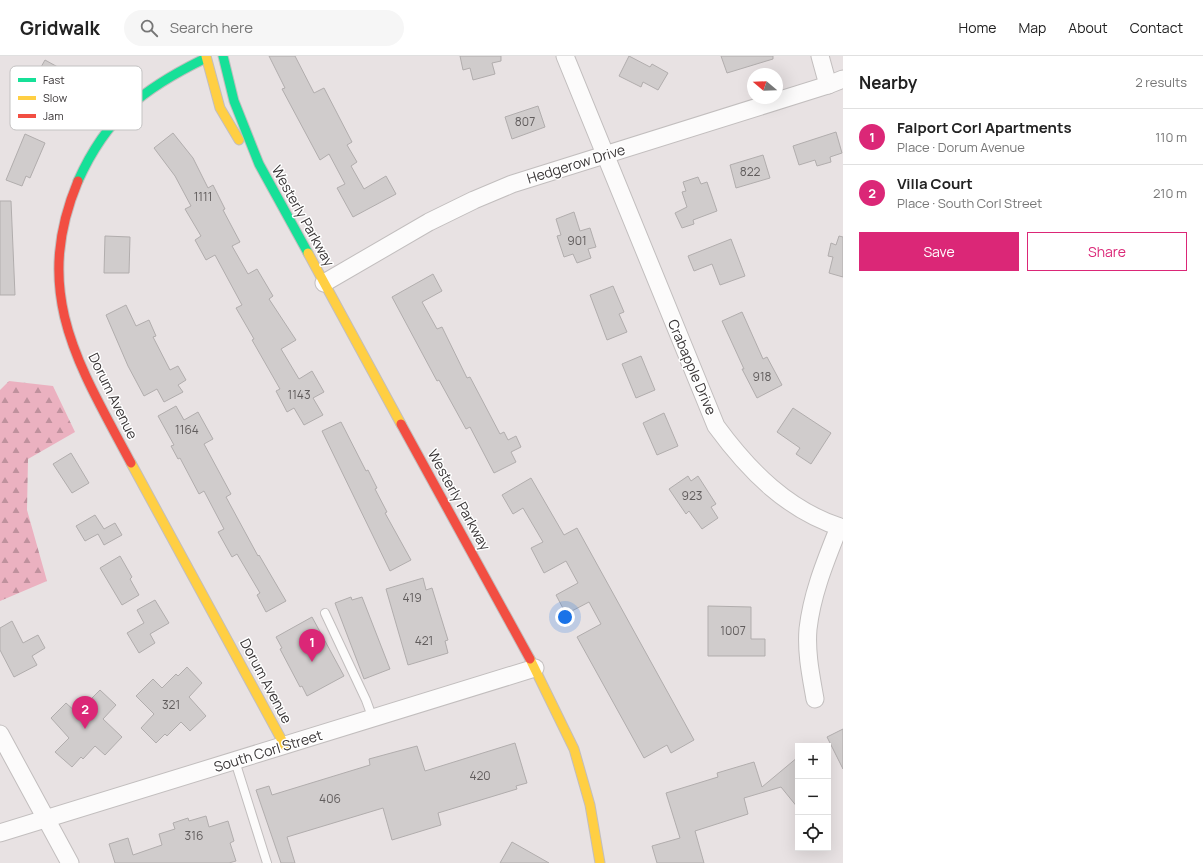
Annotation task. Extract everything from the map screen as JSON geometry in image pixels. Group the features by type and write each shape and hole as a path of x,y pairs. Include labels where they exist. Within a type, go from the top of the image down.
{"main road":[{"name":"Westerly Parkway","path":"223,56 234,101 259,164 535,668 574,749 588,795 600,863"},
{"name":"Westerly Parkway","path":"206,57 213,88 224,115 235,134 259,164"},
{"name":"Dorum Avenue","path":"142,95 178,71 206,57"},
{"name":"Dorum Avenue","path":"107,130 88,160 66,215 60,252 58,282 64,315 84,375 284,746"}],"street":[{"name":"Crabapple Drive","path":"565,56 604,155 716,426 738,456 767,486 805,511 841,528"},
{"path":"820,56 836,82"},
{"name":"Hedgerow Drive","path":"324,283 429,222 474,200 512,184 836,82"},
{"path":"815,699 808,652 808,630 813,597 841,528"},
{"name":"South Corl Street","path":"0,833 535,668"},
{"path":"0,734 70,863"}],"lane":[{"path":"325,613 366,700 373,719"},
{"path":"235,761 267,863"}],"green space":[{"path":"9,381 53,386 75,432 28,459 27,510 47,581 0,601 0,390"}],"building":[{"path":"269,56 295,56 314,93 324,88 352,142 347,145 357,162 351,166 364,189 386,176 396,194 353,217 337,188 345,184 329,154 320,160 282,89 285,88"},
{"path":"460,56 501,56 501,61 492,63 495,74 473,80 470,68 463,70"},
{"path":"629,56 650,67 652,64 668,73 658,90 643,82 641,87 619,76"},
{"path":"721,56 773,56 773,59 727,73"},
{"path":"45,60 56,66 42,66"},
{"path":"538,106 545,127 512,139 505,117"},
{"path":"836,132 842,153 830,157 831,162 817,166 815,160 799,165 793,146"},
{"path":"173,133 193,158 208,188 213,185 225,209 223,210 240,242 232,246 248,274 257,269 273,296 269,299 296,340 281,349 299,379 312,371 324,392 313,398 323,415 304,425 294,408 287,412 276,391 280,389 252,340 254,339 236,308 242,305 215,255 206,260 195,240 201,236 185,209 191,206 175,176 154,148"},
{"path":"25,134 45,143 30,178 26,176 22,186 6,180"},
{"path":"763,155 770,178 736,188 730,165"},
{"path":"698,177 701,184 707,182 717,211 693,220 694,224 682,228 675,213 687,207 682,192 686,191 683,182"},
{"path":"0,201 11,201 15,295 0,295"},
{"path":"574,212 580,231 590,228 596,247 588,249 591,258 577,263 573,254 564,257 557,236 561,235 556,219"},
{"path":"105,236 130,237 129,273 104,273"},
{"path":"839,236 843,237 843,277 829,273 833,257 828,256 831,243 836,245"},
{"path":"731,239 745,276 720,285 712,264 694,271 688,256"},
{"path":"433,274 442,291 422,302 437,329 442,327 467,378 470,377 500,434 504,432 508,440 516,436 521,447 511,452 516,462 494,473 470,427 466,429 439,380 437,381 392,297"},
{"path":"613,286 624,312 619,314 627,332 607,340 590,295"},
{"path":"126,305 136,326 149,320 156,336 153,337 170,370 178,366 186,380 178,385 183,392 164,402 157,389 144,396 128,366 106,315"},
{"path":"742,312 763,359 767,357 782,385 757,398 742,369 744,369 722,321"},
{"path":"641,356 655,390 636,398 622,364"},
{"path":"176,406 184,420 198,412 213,439 204,444 231,494 226,497 258,556 259,555 286,601 266,612 257,595 260,593 237,554 232,557 218,532 224,529 204,491 199,494 180,458 178,459 171,446 174,445 158,416"},
{"path":"793,408 831,433 811,464 796,454 800,448 777,432"},
{"path":"664,413 678,446 657,455 643,423"},
{"path":"341,422 366,471 368,470 377,488 375,489 387,512 385,513 411,560 390,571 322,431"},
{"path":"71,453 89,483 72,493 53,464"},
{"path":"688,476 691,481 698,476 716,504 711,507 718,518 702,529 689,511 686,514 669,489"},
{"path":"531,478 564,535 577,528 694,740 671,753 667,745 644,758 577,637 601,624 589,602 566,614 556,595 578,583 566,561 544,573 531,548 543,542 523,508 513,514 502,495"},
{"path":"95,515 104,529 115,523 122,535 104,545 98,534 85,541 76,526"},
{"path":"120,556 132,577 130,579 139,595 122,605 100,568"},
{"path":"423,578 426,590 432,588 448,640 445,641 448,653 408,665 386,589"},
{"path":"351,597 352,600 362,597 390,669 364,679 335,603"},
{"path":"155,600 169,623 150,634 155,643 139,653 127,633 144,623 137,610"},
{"path":"708,606 751,607 751,639 765,639 765,656 708,656"},
{"path":"312,617 344,676 307,696 302,686 300,687 280,649 282,648 276,637"},
{"path":"12,621 23,643 38,635 45,648 32,656 37,665 14,677 0,650 0,628"},
{"path":"187,667 202,683 189,697 206,716 190,731 181,722 167,736 165,734 156,743 141,728 154,714 136,696 153,679 162,688 176,674 178,676"},
{"path":"100,690 116,705 103,719 122,737 105,755 95,746 83,759 81,757 72,767 55,752 69,738 51,718 66,703 77,713"},
{"path":"843,729 843,769 831,743 827,737"},
{"path":"515,743 527,783 516,786 517,789 438,813 441,825 392,840 383,808 287,837 295,863 281,863 256,790 269,786 272,795 370,765 369,759 417,746 425,771"},
{"path":"795,760 795,804 781,787 744,798 748,814 695,831 704,863 657,863 652,846 680,838 666,793 718,777 717,773 754,762 762,787"},
{"path":"206,816 209,827 228,821 234,841 230,843 236,861 229,863 115,863 109,844 128,838 133,855 162,845 159,834 175,829 173,823 188,818 189,821"},
{"path":"512,842 549,863 500,863"}],"traffic: fast":[{"path":"223,56 234,101 259,164 308,253"},
{"path":"142,96 184,69 206,58"},
{"path":"78,181 89,158 108,130"}],"traffic: slow":[{"path":"206,56 220,108 239,140"},
{"path":"308,253 401,424"},
{"path":"131,463 285,746"},
{"path":"530,659 574,749 590,805 600,863"}],"traffic: jam":[{"path":"78,181 65,222 59,259 60,294 67,328 79,361 131,463"},
{"path":"401,424 530,659"}],"place":[{"name":"Falport Corl Apartments","path":"312,662"},
{"name":"Villa Court","path":"85,729"}]}
